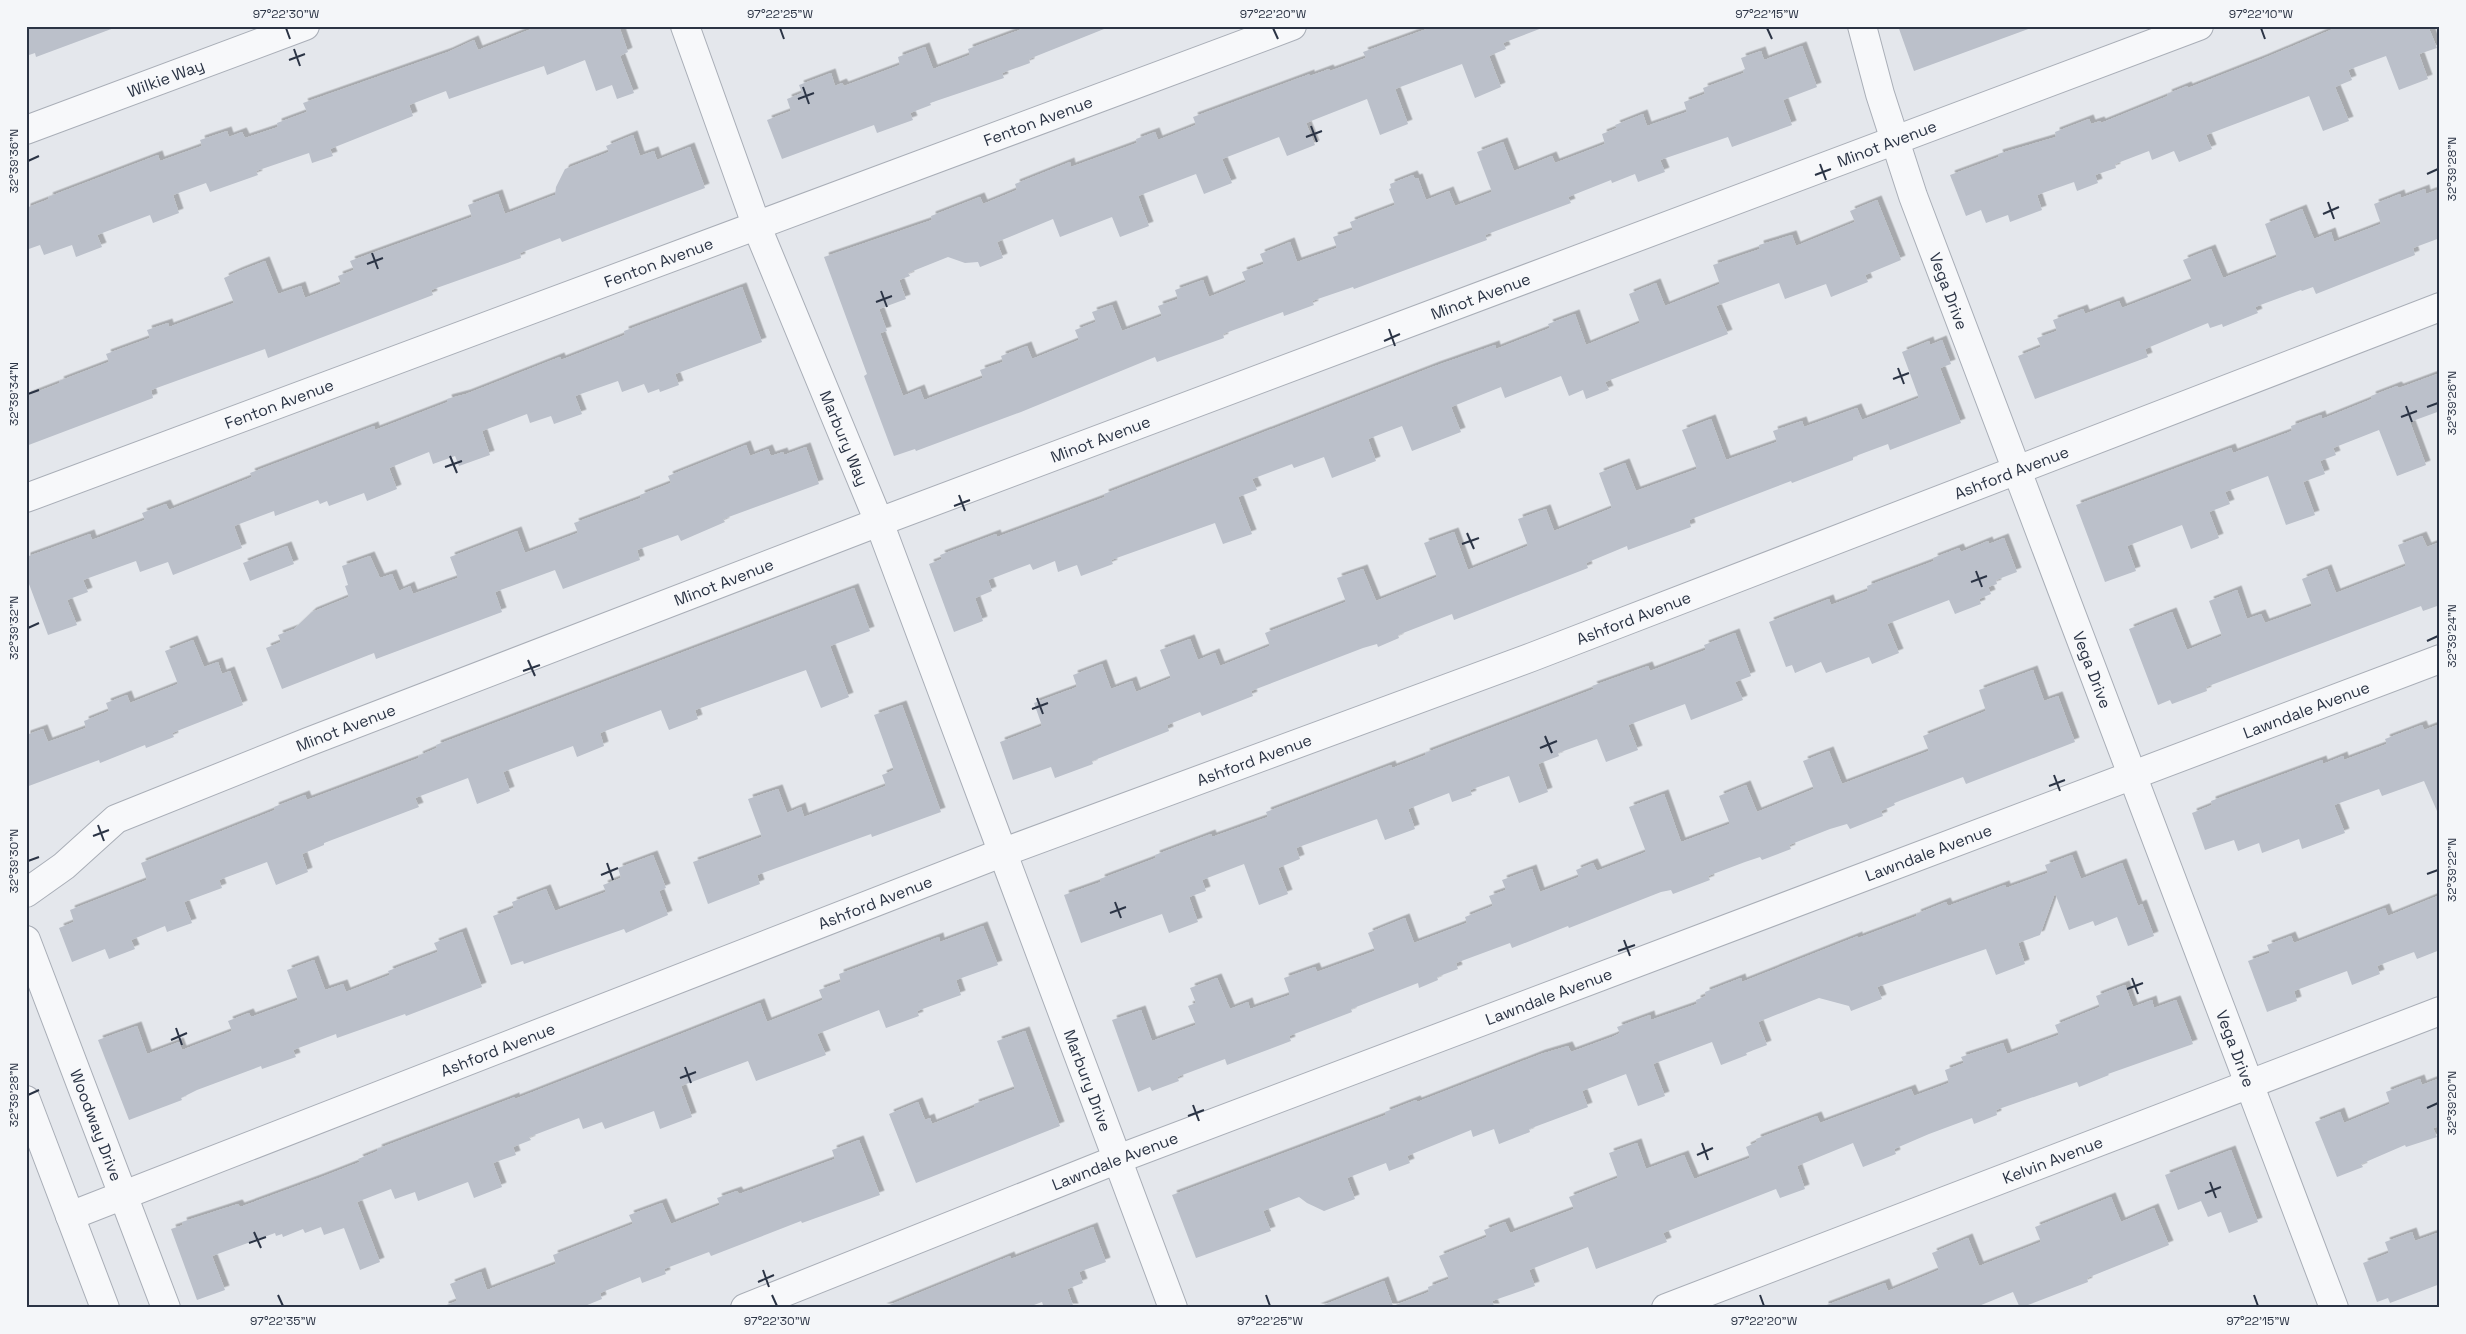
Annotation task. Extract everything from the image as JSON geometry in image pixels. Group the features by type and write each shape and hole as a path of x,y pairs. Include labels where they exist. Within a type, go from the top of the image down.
{"street":[{"name":"Wilkie Way","path":"26,130 305,26"},
{"name":"Marbury Way","path":"685,26 757,227 879,522 1004,852"},
{"name":"Fenton Avenue","path":"26,498 1292,26"},
{"name":"Vega Drive","path":"1862,26 1880,94 1917,205 2334,1308"},
{"name":"Minot Avenue","path":"26,893 64,866 116,820 318,738 879,522 1894,139 2199,26"},
{"name":"Ashford Avenue","path":"70,1216 1004,852 1532,657 2017,468 2440,307"},
{"name":"Lawndale Avenue","path":"745,1308 1118,1159 2440,659"},
{"name":"Marbury Drive","path":"1004,852 1173,1308"},
{"name":"Woodway Drive","path":"26,940 166,1308"},
{"name":"Kelvin Avenue","path":"1666,1308 2440,1011"},
{"path":"26,1100 105,1308"}],"building":[{"path":"26,26 113,26 114,28 36,57 35,53 26,56"},
{"path":"539,26 619,26 628,52 620,56 634,93 617,99 612,85 596,91 585,60 547,75 544,66 449,99 446,91 409,105 413,116 330,149 333,156 312,163 309,153 256,171 258,175 210,192 206,183 173,195 179,213 153,223 150,215 97,235 102,247 76,257 72,245 44,255 40,245 26,250 26,208 49,199 48,197 158,155 160,161 202,146 200,140 227,131 229,137 242,132 245,138 278,127 277,123 307,112 303,103 448,52 474,40 478,50"},
{"path":"1030,26 1109,27 1029,59 1030,63 1002,73 1004,78 930,103 931,105 910,113 913,120 877,133 874,125 782,159 767,120 791,111 787,99 802,93 799,85 831,73 835,86 842,83 844,86 900,65 898,57 925,47 933,69 970,55 968,49"},
{"path":"1435,26 1542,28 1503,43 1506,49 1489,56 1501,87 1475,98 1462,64 1395,89 1408,124 1380,135 1367,99 1306,123 1315,145 1287,156 1279,137 1222,159 1232,183 1204,194 1196,174 1138,196 1149,226 1120,237 1112,217 1060,237 1053,219 997,242 1003,258 980,267 978,262 965,263 948,257 908,273 910,276 899,280 906,299 879,309 887,331 880,333 903,396 920,389 924,400 983,378 980,370 1003,362 1001,356 1027,346 1032,359 1079,340 1075,330 1096,322 1092,312 1112,305 1122,331 1162,316 1158,306 1178,299 1175,290 1203,280 1209,297 1246,282 1242,272 1264,264 1260,254 1290,242 1297,262 1337,248 1333,237 1353,230 1350,222 1395,205 1389,189 1391,188 1390,184 1413,175 1415,179 1418,178 1426,200 1449,191 1455,206 1492,192 1477,152 1503,142 1514,171 1552,156 1555,163 1605,144 1602,134 1617,128 1615,125 1643,114 1647,126 1687,112 1684,102 1705,94 1703,88 1744,73 1743,70 1745,69 1741,58 1761,51 1764,60 1802,46 1817,87 1783,100 1792,125 1732,147 1728,137 1660,160 1665,172 1638,182 1635,174 1612,183 1611,180 1568,197 1571,203 1485,235 1487,240 1354,289 1353,287 1312,301 1314,305 1284,316 1283,312 1223,334 1224,338 1157,362 1155,357 1021,412 916,451 915,449 894,456 864,376 867,374 824,257 932,220 931,216 980,197 983,204 1017,190 1015,184 1070,162 1071,167 1137,143 1136,139 1155,132 1158,140 1196,125 1193,117 1310,74 1310,76 1329,69 1330,71 1366,58 1363,52"},
{"path":"1898,26 2030,26 2031,28 1914,71"},
{"path":"2340,26 2428,26 2437,48 2419,54 2428,79 2399,90 2386,56 2348,70 2352,80 2335,87 2349,121 2323,131 2309,96 2206,135 2212,149 2179,162 2174,151 2152,160 2149,151 2115,164 2116,168 2095,175 2098,183 2077,191 2074,182 2037,195 2042,210 2010,222 2008,215 1986,223 1981,210 1966,216 1950,175 1999,157 1998,154 2056,137 2055,132 2089,119 2091,124 2100,121 2101,123 2168,96 2167,94 2187,86 2188,88 2262,59"},
{"path":"633,135 640,156 654,151 657,160 690,147 705,188 562,242 560,238 520,253 521,258 431,290 433,295 268,358 265,349 151,390 153,398 26,446 26,396 109,362 106,354 150,338 147,330 168,323 169,327 234,303 224,278 265,261 278,294 301,286 305,298 341,284 338,276 354,270 350,261 472,217 468,205 498,194 505,214 555,195 556,187 565,169 609,152 606,146"},
{"path":"2425,189 2426,194 2440,189 2440,238 2413,248 2415,255 2316,294 2313,287 2255,307 2258,313 2223,327 2222,324 2210,328 2208,323 2145,349 2148,357 2035,399 2018,356 2041,347 2037,338 2057,331 2053,320 2083,309 2085,314 2119,301 2122,308 2192,281 2183,260 2211,249 2223,278 2277,257 2265,224 2302,209 2314,239 2331,232 2334,242 2381,224 2374,204 2400,194 2401,198"},
{"path":"1877,200 1901,260 1865,275 1868,282 1831,297 1826,284 1785,299 1779,283 1716,306 1728,334 1605,382 1609,390 1586,399 1583,390 1569,396 1561,376 1505,398 1501,387 1451,407 1461,432 1412,451 1402,426 1368,439 1376,461 1332,478 1324,457 1294,468 1292,464 1252,479 1257,490 1238,497 1252,534 1223,544 1215,523 1111,560 1113,564 1081,576 1077,565 1058,572 1055,561 1033,570 1030,564 988,580 992,591 975,598 983,621 954,632 929,564 942,559 940,555 996,534 997,537 1105,497 1104,494 1435,366 1495,345 1496,349 1550,328 1548,324 1575,314 1586,345 1640,323 1629,294 1656,283 1665,306 1720,284 1713,265 1760,249 1759,245 1792,235 1796,246 1855,222 1850,211"},
{"path":"742,287 762,342 675,374 679,385 660,392 659,389 648,393 644,384 622,392 618,381 575,396 582,414 554,424 551,416 530,423 527,414 482,431 490,455 459,466 455,456 433,464 429,452 389,468 397,489 367,501 364,493 329,506 327,501 320,504 318,500 275,516 274,511 234,526 242,548 173,575 168,562 140,572 136,561 83,580 88,592 67,600 77,625 48,635 26,576 26,557 90,534 92,540 145,520 142,513 166,504 169,510 252,477 250,473 374,426 375,430 448,402 447,399 466,394 560,357 561,360 625,335 624,331"},
{"path":"1942,340 1951,364 1940,368 1961,423 1890,450 1888,444 1853,457 1853,460 1792,483 1791,481 1689,520 1691,527 1628,550 1627,546 1586,563 1588,568 1454,620 1452,614 1398,635 1399,638 1378,647 1377,644 1363,648 1251,691 1253,696 1202,716 1200,712 1167,725 1169,731 1092,761 1093,764 1055,778 1051,767 1013,780 1000,742 1042,726 1034,703 1077,687 1073,675 1102,664 1111,689 1132,681 1136,692 1171,678 1160,650 1190,639 1198,660 1215,653 1220,666 1270,646 1265,633 1346,602 1337,578 1363,569 1376,601 1437,577 1424,543 1454,532 1468,570 1528,546 1518,519 1546,509 1554,531 1612,508 1599,473 1625,463 1636,491 1697,469 1682,430 1711,419 1726,460 1777,442 1773,431 1802,421 1804,427 1857,408 1862,420 1919,398 1902,352 1929,341 1930,345"},
{"path":"2440,373 2440,411 2410,422 2426,465 2397,476 2379,430 2333,448 2336,455 2320,461 2325,474 2303,482 2315,515 2286,525 2268,476 2225,492 2230,504 2209,512 2219,538 2191,549 2182,525 2127,546 2136,571 2105,582 2076,505 2231,448 2233,453 2292,431 2291,426 2321,415 2322,419 2372,399 2371,396"},
{"path":"746,445 750,456 768,449 771,456 783,452 784,455 806,447 819,484 723,519 725,522 681,541 678,535 637,550 640,560 563,589 555,570 495,592 502,612 376,659 374,653 282,689 266,648 281,642 278,635 294,629 312,612 349,597 345,586 348,585 342,566 370,556 380,578 392,574 399,591 410,586 413,594 458,578 450,557 517,531 525,553 578,533 574,523 641,498 640,495 671,483 668,476"},
{"path":"2422,536 2427,547 2440,542 2440,605 2423,611 2421,606 2206,687 2207,691 2172,704 2170,700 2158,705 2129,629 2172,612 2187,650 2222,636 2209,601 2237,590 2247,619 2261,614 2265,623 2312,606 2302,579 2327,569 2336,593 2406,566 2398,545"},
{"path":"2004,538 2017,572 1996,580 1997,584 1988,587 1991,594 1979,599 1981,604 1955,614 1949,600 1887,624 1899,653 1872,664 1869,657 1826,673 1821,662 1795,673 1792,665 1786,667 1769,622 1829,599 1831,605 1868,591 1867,586 1934,561 1933,558 1959,548 1961,552 1988,541 1989,544"},
{"path":"287,546 294,564 250,581 243,563"},
{"path":"854,588 870,631 830,646 849,697 821,708 806,670 695,710 698,719 669,730 661,710 600,733 604,746 577,757 573,746 503,772 510,791 477,804 468,778 415,798 419,807 324,843 324,845 302,854 308,872 276,885 267,862 219,880 222,888 184,902 192,923 167,932 165,926 131,940 135,949 109,959 105,949 72,962 59,928 74,922 70,910 147,880 141,863 275,810 274,807 305,795 307,800 419,758 418,756 437,748 436,745"},
{"path":"1735,633 1751,676 1735,682 1743,700 1691,720 1685,704 1628,725 1638,750 1606,762 1597,739 1558,753 1559,756 1538,764 1548,792 1519,803 1509,776 1470,790 1472,795 1452,802 1449,793 1408,809 1415,829 1385,840 1377,819 1296,848 1300,859 1278,868 1288,894 1259,905 1244,864 1202,880 1206,891 1189,897 1198,922 1169,933 1162,914 1081,943 1064,895 1101,882 1100,879 1156,858 1155,855 1211,834 1212,837 1268,817 1266,812 1391,765 1392,768 1426,755 1425,753 1594,689 1592,686 1648,666 1650,671 1706,650 1704,645"},
{"path":"193,640 204,667 218,662 222,674 230,671 243,705 172,733 174,737 146,748 145,745 100,763 99,760 26,787 26,735 43,729 48,742 86,728 84,721 109,711 106,703 127,695 130,703 178,684 165,651"},
{"path":"2033,670 2044,701 2058,696 2075,742 1966,784 1963,777 1894,803 1895,805 1881,811 1883,816 1850,829 1847,824 1830,829 1789,845 1791,849 1762,860 1760,857 1708,876 1710,880 1673,894 1671,890 1661,892 1512,948 1510,943 1456,963 1458,969 1437,977 1438,980 1419,988 1418,983 1351,1009 1352,1012 1289,1036 1291,1041 1227,1065 1225,1059 1177,1077 1179,1081 1152,1091 1150,1087 1138,1092 1112,1020 1141,1010 1152,1041 1196,1025 1188,1006 1196,1003 1190,988 1217,978 1230,1009 1248,1002 1250,1009 1290,995 1284,978 1315,967 1317,972 1375,951 1368,933 1405,918 1414,943 1467,923 1465,917 1493,906 1489,896 1506,890 1502,880 1532,869 1540,892 1579,877 1576,870 1593,863 1597,871 1646,852 1629,807 1664,794 1681,842 1730,824 1719,796 1746,785 1757,812 1814,789 1803,761 1829,751 1842,784 1929,751 1923,736 1986,711 1979,690"},
{"path":"902,705 941,812 872,837 871,834 757,875 760,884 708,904 693,862 762,837 748,799 778,789 787,813 801,807 804,817 886,786 882,775 894,770 874,715"},
{"path":"2440,724 2440,818 2424,781 2382,796 2379,789 2334,805 2345,833 2302,849 2299,839 2262,853 2259,843 2238,851 2234,840 2205,850 2192,813 2212,805 2211,801 2322,760 2323,764 2343,756 2344,760 2387,744 2385,739 2422,725 2424,730"},
{"path":"653,855 666,888 659,891 668,915 626,933 624,929 524,964 523,961 511,965 493,916 514,908 512,902 546,889 555,911 606,892 603,885 621,878 618,868"},
{"path":"2072,855 2081,879 2122,863 2138,906 2142,904 2154,936 2128,946 2117,917 2095,926 2093,921 2069,930 2055,893 2040,935 2018,943 2025,964 1996,975 1986,949 1877,987 1882,999 1851,1011 1849,1006 1819,998 1758,1022 1767,1045 1746,1053 1747,1055 1721,1065 1712,1042 1653,1064 1665,1096 1638,1106 1626,1074 1582,1091 1588,1107 1529,1129 1530,1132 1499,1144 1494,1129 1473,1137 1471,1130 1407,1156 1410,1163 1389,1171 1386,1163 1347,1178 1355,1199 1324,1211 1299,1197 1263,1211 1271,1231 1196,1258 1172,1195 1386,1115 1385,1112 1416,1100 1417,1102 1541,1054 1568,1046 1571,1052 1612,1037 1620,1033 1617,1027 1650,1015 1651,1020 1697,1004 1696,1000 1706,996 1705,992 1741,978 1742,982 1858,936 1858,938 1917,916 1916,914 1946,902 1948,906 2005,885 2006,888 2048,873 2045,865"},
{"path":"2440,895 2440,950 2417,959 2414,952 2377,966 2380,974 2352,985 2347,971 2294,991 2297,1001 2267,1012 2248,961 2270,953 2267,945 2291,936 2294,943 2385,908 2388,916"},
{"path":"983,926 998,965 956,980 961,995 917,1011 919,1016 886,1028 879,1010 817,1034 826,1055 756,1081 748,1061 681,1086 692,1117 660,1129 654,1111 605,1129 602,1122 583,1129 579,1118 529,1137 531,1140 513,1147 516,1155 493,1163 502,1187 474,1198 468,1182 418,1201 415,1192 395,1199 391,1189 357,1202 380,1262 360,1270 344,1228 324,1235 321,1227 305,1233 303,1229 283,1237 282,1234 276,1236 275,1233 212,1256 225,1290 197,1300 171,1229 183,1225 182,1222 238,1204 240,1207 319,1178 360,1162 358,1159 378,1151 377,1149 515,1097 515,1099 760,1003 767,1022 823,1000 819,990 841,982 839,974 939,937 940,942"},
{"path":"462,932 482,987 406,1016 405,1014 337,1038 336,1034 293,1050 296,1057 262,1069 261,1066 197,1090 181,1098 182,1100 129,1120 98,1040 137,1026 147,1054 179,1042 182,1050 232,1031 228,1021 249,1013 251,1017 298,1000 287,970 314,960 325,990 343,984 346,992 390,975 388,971 438,952 434,943"},
{"path":"2125,985 2133,1007 2152,1000 2154,1008 2176,1000 2193,1044 2108,1074 2079,1087 2077,1082 1996,1110 1997,1115 1974,1124 1972,1118 1929,1134 1894,1149 1896,1154 1863,1167 1853,1143 1797,1166 1805,1189 1780,1198 1776,1189 1663,1233 1667,1242 1596,1269 1588,1247 1529,1270 1535,1286 1492,1301 1495,1308 1316,1308 1384,1281 1393,1306 1429,1292 1428,1287 1449,1279 1439,1256 1487,1237 1484,1230 1505,1222 1510,1233 1574,1209 1569,1197 1618,1178 1609,1153 1637,1143 1646,1169 1684,1155 1694,1179 1750,1158 1746,1147 1757,1142 1756,1139 1817,1116 1820,1123 1911,1089 1914,1096 1949,1083 1945,1070 1964,1063 1961,1057 2003,1043 2007,1054 2059,1035 2055,1025 2100,1007 2096,996"},
{"path":"1025,1031 1060,1126 916,1183 889,1114 918,1102 925,1120 930,1118 932,1124 975,1107 974,1104 1015,1089 997,1041"},
{"path":"2440,1078 2440,1126 2433,1128 2437,1137 2406,1147 2405,1145 2361,1164 2363,1167 2337,1177 2315,1122 2340,1112 2344,1123 2390,1104 2386,1092 2420,1079 2422,1085"},
{"path":"859,1140 880,1195 802,1223 801,1221 711,1256 709,1252 664,1269 666,1274 642,1283 640,1277 600,1293 602,1299 580,1308 444,1308 444,1306 457,1301 450,1284 481,1272 487,1290 556,1264 553,1255 633,1224 629,1215 662,1203 671,1224 720,1205 717,1198 737,1191 739,1194 835,1159 832,1150"},
{"path":"2231,1150 2258,1222 2229,1233 2221,1212 2208,1217 2201,1201 2178,1210 2165,1175"},
{"path":"2111,1197 2121,1222 2154,1208 2169,1245 2087,1278 2088,1282 2020,1308 2013,1292 1974,1308 1824,1308 1824,1306 1885,1283 1888,1291 1939,1270 1932,1253 1968,1238 1979,1266 2041,1242 2035,1227"},
{"path":"1093,1227 1106,1262 1079,1272 1083,1283 1067,1289 1074,1308 1044,1308 1042,1302 1026,1308 882,1308 1010,1256 1011,1259"},
{"path":"2412,1232 2415,1241 2440,1232 2440,1284 2390,1303 2388,1298 2377,1302 2363,1263 2389,1253 2385,1242"}]}
